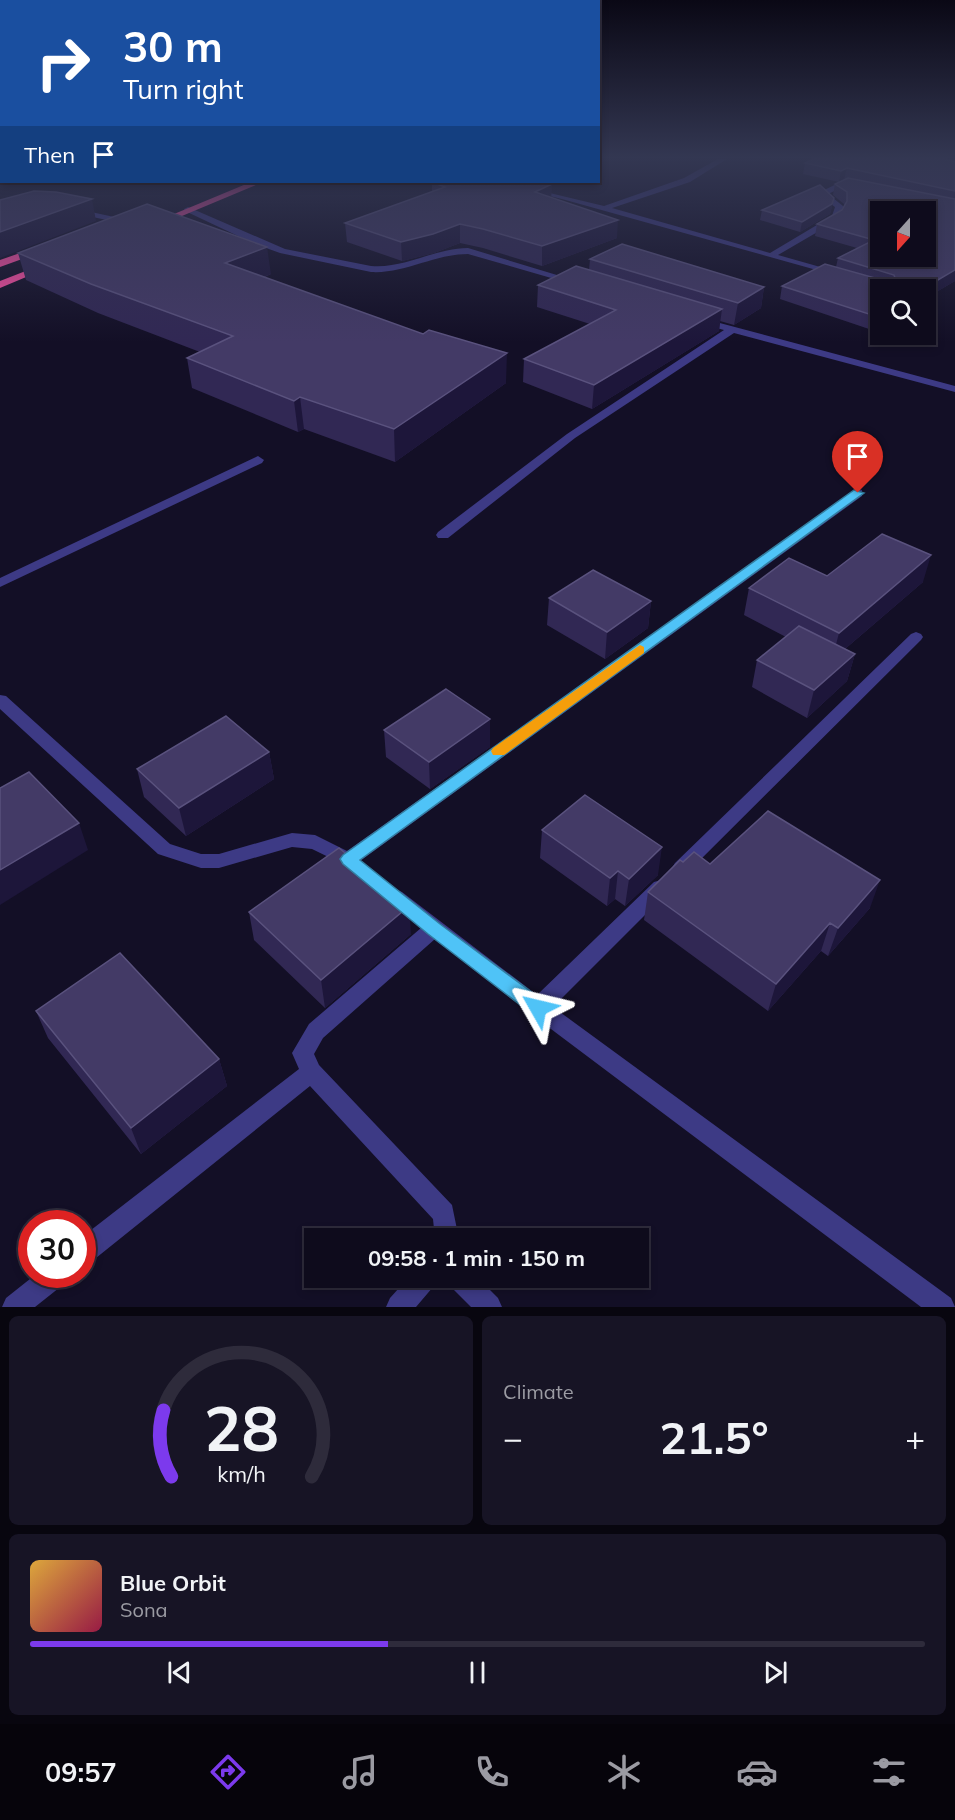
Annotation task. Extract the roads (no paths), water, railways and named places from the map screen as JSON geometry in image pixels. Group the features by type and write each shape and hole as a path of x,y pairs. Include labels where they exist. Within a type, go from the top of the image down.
{"highway":[{"path":"95,228 114,220"},
{"path":"119,220 137,227 157,220"},
{"path":"0,264 53,244"},
{"path":"0,285 52,264"}],"street":[{"path":"211,220 258,242 322,260 386,270 453,251 468,251 584,284"},
{"path":"644,220 773,254 841,275"},
{"path":"773,254 832,220"},
{"path":"686,316 955,389"},
{"path":"443,535 571,436 731,330"},
{"path":"0,584 258,460"},
{"path":"349,859 858,493"},
{"path":"538,1008 916,637"},
{"path":"0,700 164,849 201,861 219,861 292,840 315,842 349,859 366,873"},
{"path":"383,887 538,1008 942,1307"},
{"path":"434,929 316,1031 303,1053 311,1072 444,1213 447,1228"},
{"path":"96,1242 311,1072"},
{"path":"15,1307 39,1288"},
{"path":"399,1307 415,1288"},
{"path":"470,1288 489,1307"}]}
